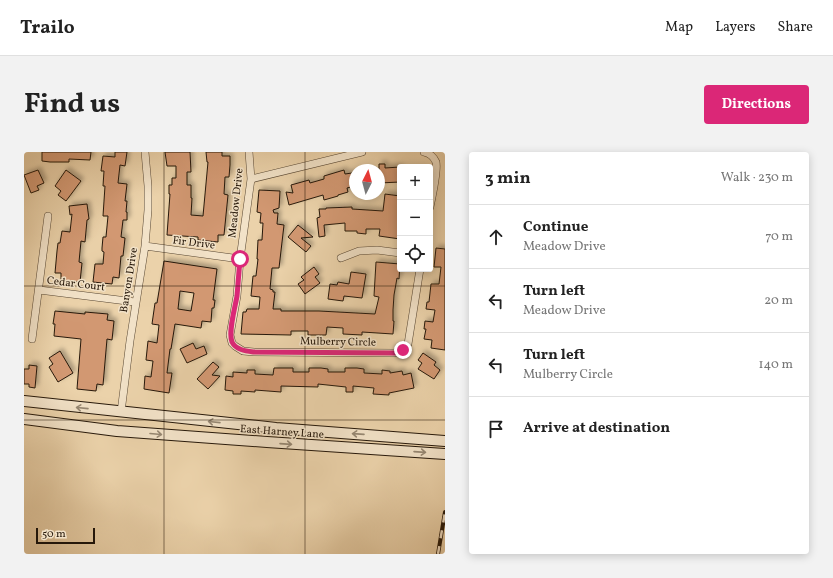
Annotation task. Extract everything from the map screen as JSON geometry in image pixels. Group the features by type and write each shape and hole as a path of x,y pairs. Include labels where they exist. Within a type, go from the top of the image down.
{"main road":[{"name":"East Harney Lane","path":"24,402 276,428 445,441"},
{"name":"East Harney Lane","path":"24,419 117,431 445,454"}],"street":[{"name":"Banyon Drive","path":"121,412 148,210 148,186 144,152"},
{"name":"Meadow Drive","path":"238,348 232,343 230,335 237,296 240,259 251,179 250,152"},
{"path":"251,179 362,152"},
{"path":"424,152 428,153 436,162 436,172 431,200"},
{"name":"Cedar Court","path":"32,339 48,216"},
{"name":"Fir Drive","path":"144,246 240,259"},
{"path":"341,258 359,251 377,250 397,253"},
{"name":"Mulberry Circle","path":"238,348 243,351 254,352 400,352 408,344 420,272"},
{"name":"Cedar Court","path":"39,290 136,302"}],"building":[{"path":"42,152 91,152 90,160 69,159 69,162 50,162 42,161"},
{"path":"115,152 127,152 125,166 120,165 118,183 127,184 125,201 127,201 127,220 123,220 121,237 125,238 123,256 121,256 119,278 113,277 112,284 93,282 95,264 103,264 103,237 106,237 108,216 103,216 105,186 103,186 104,171 101,171 103,156 115,157"},
{"path":"165,152 190,152 191,172 187,172 187,185 191,185 191,215 203,216 208,162 206,152 222,152 222,156 230,156 229,177 225,177 224,194 228,195 224,235 218,235 218,242 198,240 198,237 167,235 170,194 169,185 172,185 172,178 176,178 176,166 167,166"},
{"path":"397,167 397,182 385,183 385,168"},
{"path":"38,170 44,183 37,186 39,190 31,193 24,175"},
{"path":"66,170 81,181 66,201 58,195 61,191 55,186"},
{"path":"344,170 345,174 349,173 349,188 347,188 348,192 324,200 323,195 289,205 286,192 293,193 291,185 309,180 310,183 324,179 324,176"},
{"path":"259,190 280,191 279,208 273,210 274,213 278,213 277,224 284,225 279,268 272,268 270,289 275,292 273,309 281,309 281,311 319,311 375,314 379,297 374,296 376,262 397,264 397,272 399,272 394,295 393,334 362,332 362,335 343,334 343,328 327,327 326,335 308,335 308,331 291,331 291,335 241,334 243,312 246,312 247,309 259,309 260,297 251,296 253,276 256,276 258,240 262,240 263,223 260,223 261,213 257,212"},
{"path":"385,194 397,196 397,239 379,236 380,229 366,229 366,234 357,233 357,231 345,231 345,223 324,225 325,236 319,237 317,218 320,217 319,209 352,207 352,209 383,211"},
{"path":"87,204 89,219 87,220 85,242 81,241 79,262 82,263 80,282 61,280 61,273 55,273 57,251 62,231 70,232 72,214 70,215 69,206"},
{"path":"298,225 313,237 301,238 311,246 306,252 288,237"},
{"path":"436,248 445,249 445,350 431,348 432,340 424,339 426,329 424,329 425,321 433,322 435,310 426,309 427,302 429,302 431,284 439,284 441,267 434,267"},
{"path":"164,261 217,269 213,300 215,300 214,308 212,308 211,322 202,321 201,328 175,324 167,373 172,373 169,393 144,389 145,376 151,377 153,361 146,360 148,341 157,343 159,325 152,324 155,303 157,303","holes":["180,291 194,293 191,311 178,309"]},
{"path":"314,267 319,274 315,277 320,283 305,294 298,284 304,280 301,277"},
{"path":"351,272 366,274 362,298 344,296 343,301 328,299 330,284 337,285 338,282 349,284"},
{"path":"55,311 85,314 85,312 108,314 107,320 114,321 112,340 107,339 103,385 97,384 96,391 77,389 81,339 54,336 55,324 53,324"},
{"path":"193,343 196,349 204,346 207,354 187,363 180,349"},
{"path":"60,351 73,373 58,382 49,367 53,364 49,358"},
{"path":"423,353 436,362 434,365 440,370 434,379 418,369 422,363 418,360"},
{"path":"213,362 219,367 212,375 220,376 208,389 197,379"},
{"path":"29,365 37,366 35,388 29,387 29,384 24,384 24,369 29,369"},
{"path":"274,368 293,368 293,372 309,372 309,368 328,369 328,372 345,372 345,368 357,368 364,369 364,373 382,374 382,370 390,371 390,373 402,371 403,375 411,373 414,388 389,393 389,395 373,394 374,388 353,386 353,392 346,392 346,387 318,384 318,387 281,386 281,392 255,390 255,392 241,391 241,394 233,394 233,391 225,390 226,376 233,377 233,372 247,373 247,370 255,370 255,374 273,375"}],"railway":[{"path":"438,554 445,512"}],"route":[{"path":"240,259 237,296 230,335 232,343 243,351 394,353 403,350"}]}
